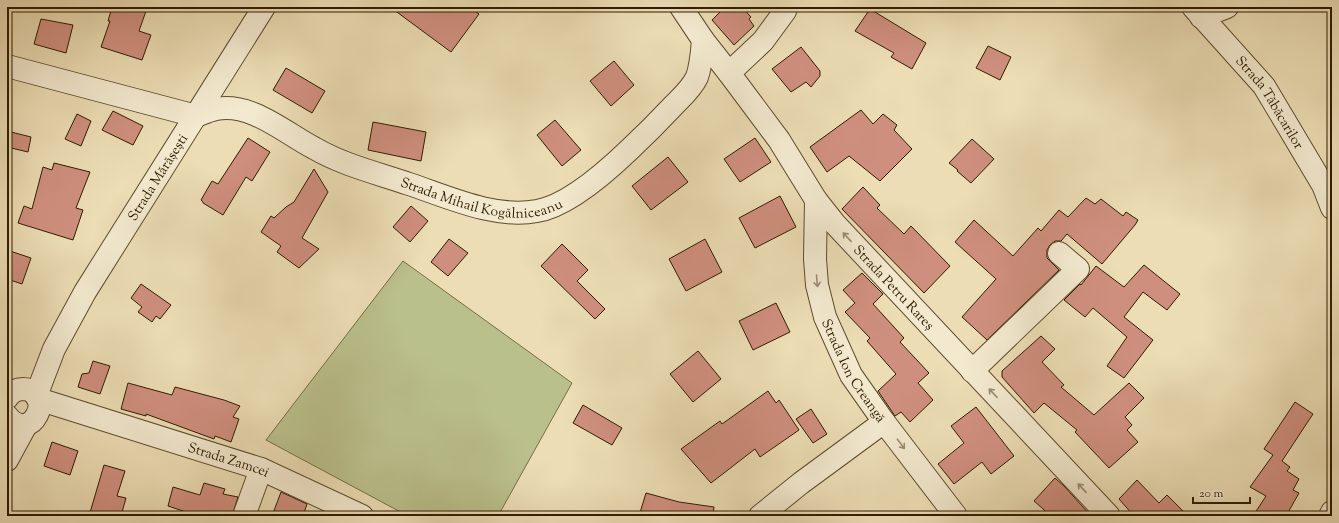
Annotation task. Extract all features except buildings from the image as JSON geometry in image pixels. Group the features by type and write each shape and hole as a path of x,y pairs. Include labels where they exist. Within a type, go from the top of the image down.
{"street":[{"name":"Strada Mărășești","path":"7,460 20,407 33,379 54,349 100,267 264,7"},
{"name":"Strada Petru Rareș","path":"680,7 703,40 729,72 779,140 816,200 835,224 1109,516"},
{"path":"729,72 763,41 785,11 786,7"},
{"path":"1197,12 1227,7"},
{"name":"Strada Tăbăcarilor","path":"1197,12 1264,86 1323,185 1332,208"},
{"name":"Strada Mihail Kogălniceanu","path":"196,116 216,109 233,108 247,111 261,117 315,149 349,164 490,210 510,213 537,211 557,204 587,184 619,159 651,130 690,89 697,76 703,40"},
{"path":"7,66 196,116"},
{"name":"Strada Ion Creangă","path":"816,200 815,259 817,286 826,318 851,375 884,422 956,516"},
{"path":"972,371 1078,269 1059,252"},
{"name":"Strada Zamcei","path":"20,407 90,416 202,449 261,469 362,516"},
{"path":"760,516 801,483 884,422"},
{"path":"244,516 261,469"},
{"path":"1330,516 1332,512"}],"green space":[{"path":"403,261 572,383 498,516 408,516 266,440"}]}
